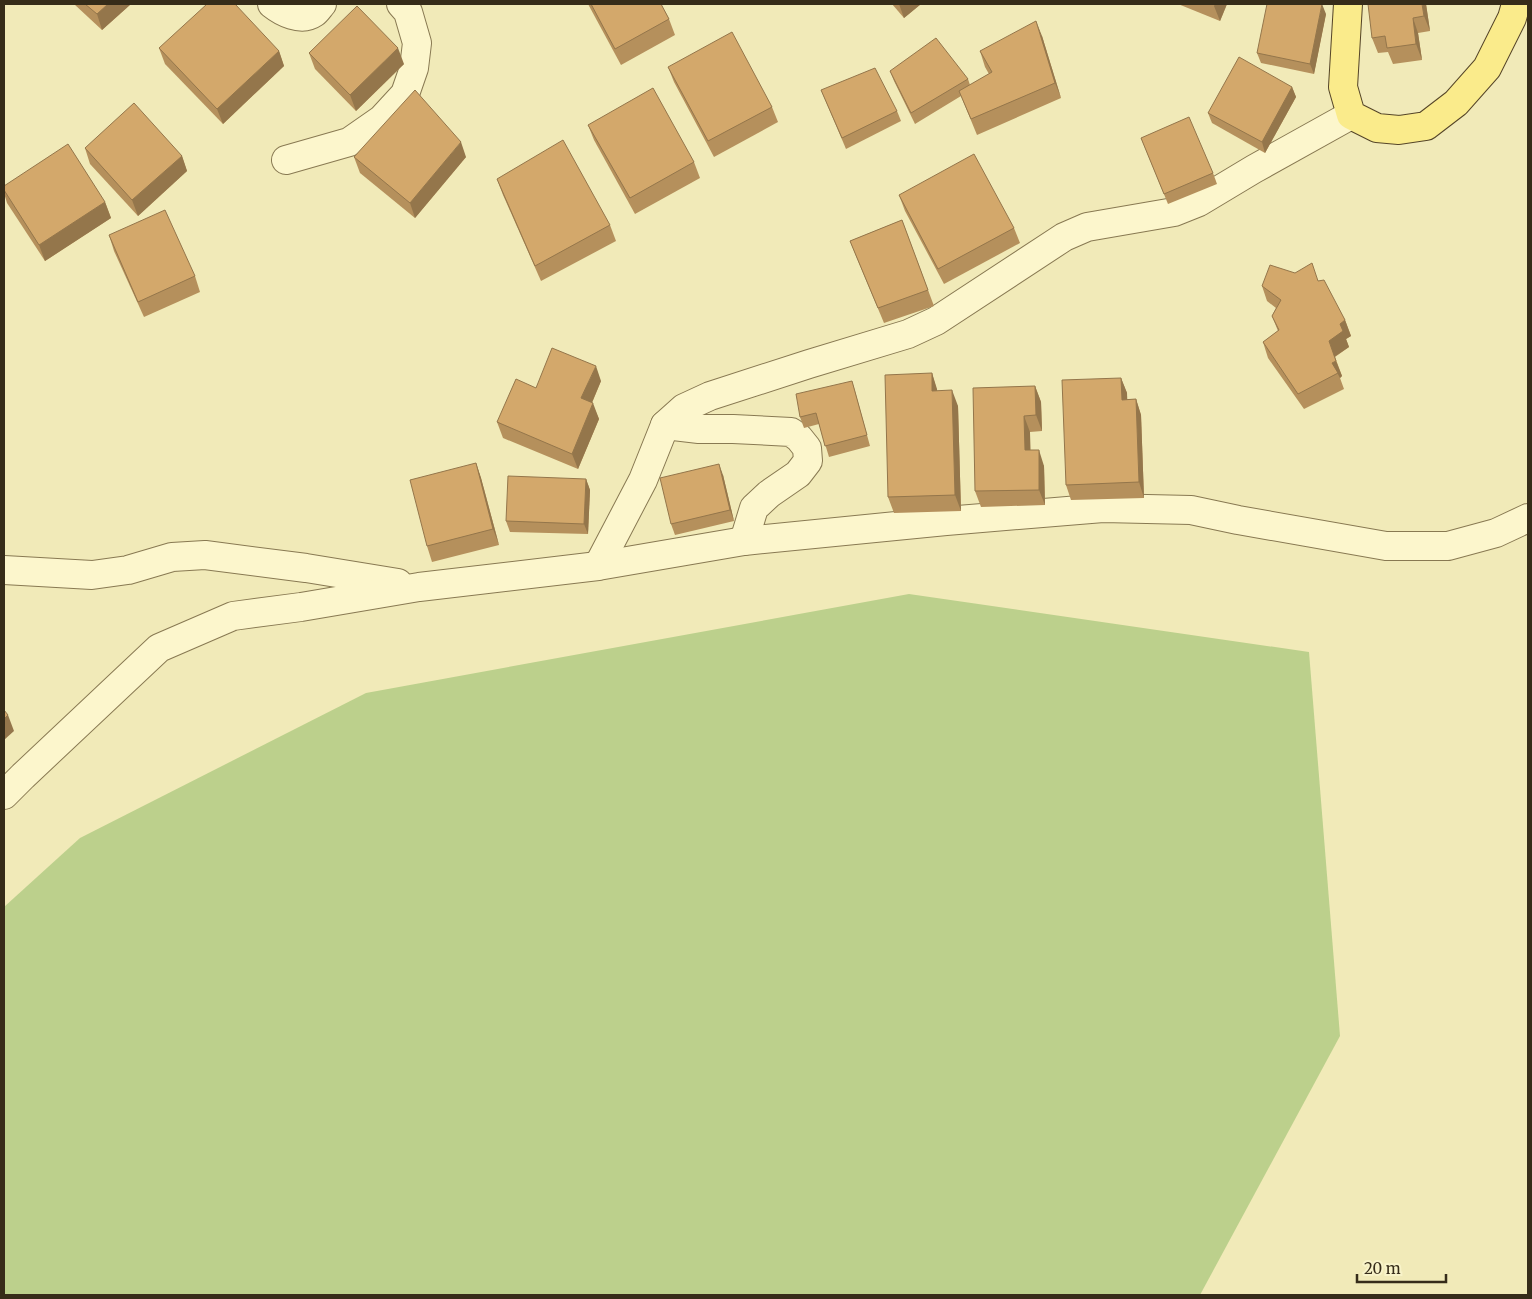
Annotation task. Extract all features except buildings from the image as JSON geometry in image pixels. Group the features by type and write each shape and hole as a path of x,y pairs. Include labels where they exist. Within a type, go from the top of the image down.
{"main road":[{"path":"1348,4 1342,86 1351,115 1377,128 1399,130 1426,126 1456,103 1487,68 1512,18 1516,4"}],"street":[{"path":"272,4 289,14 301,16 313,14 322,4"},
{"path":"286,160 348,142 382,119 405,94 414,68 417,43 408,12 401,4"},
{"path":"598,566 643,480 665,424 684,408 710,396 908,334 936,321 1064,237 1087,227 1174,212 1191,205 1351,115"},
{"path":"665,424 699,429 791,432 807,448 808,461 798,474 769,494 754,508 744,541"},
{"path":"4,795 159,648 233,616 419,587 598,566 744,541 1104,508 1191,510 1386,546 1448,546 1496,533 1528,518"},
{"path":"4,570 92,575 128,570 172,557 205,555 306,568 419,587"}],"green space":[{"path":"909,594 1309,652 1340,1036 1200,1295 4,1295 4,907 80,838 366,693"}]}
